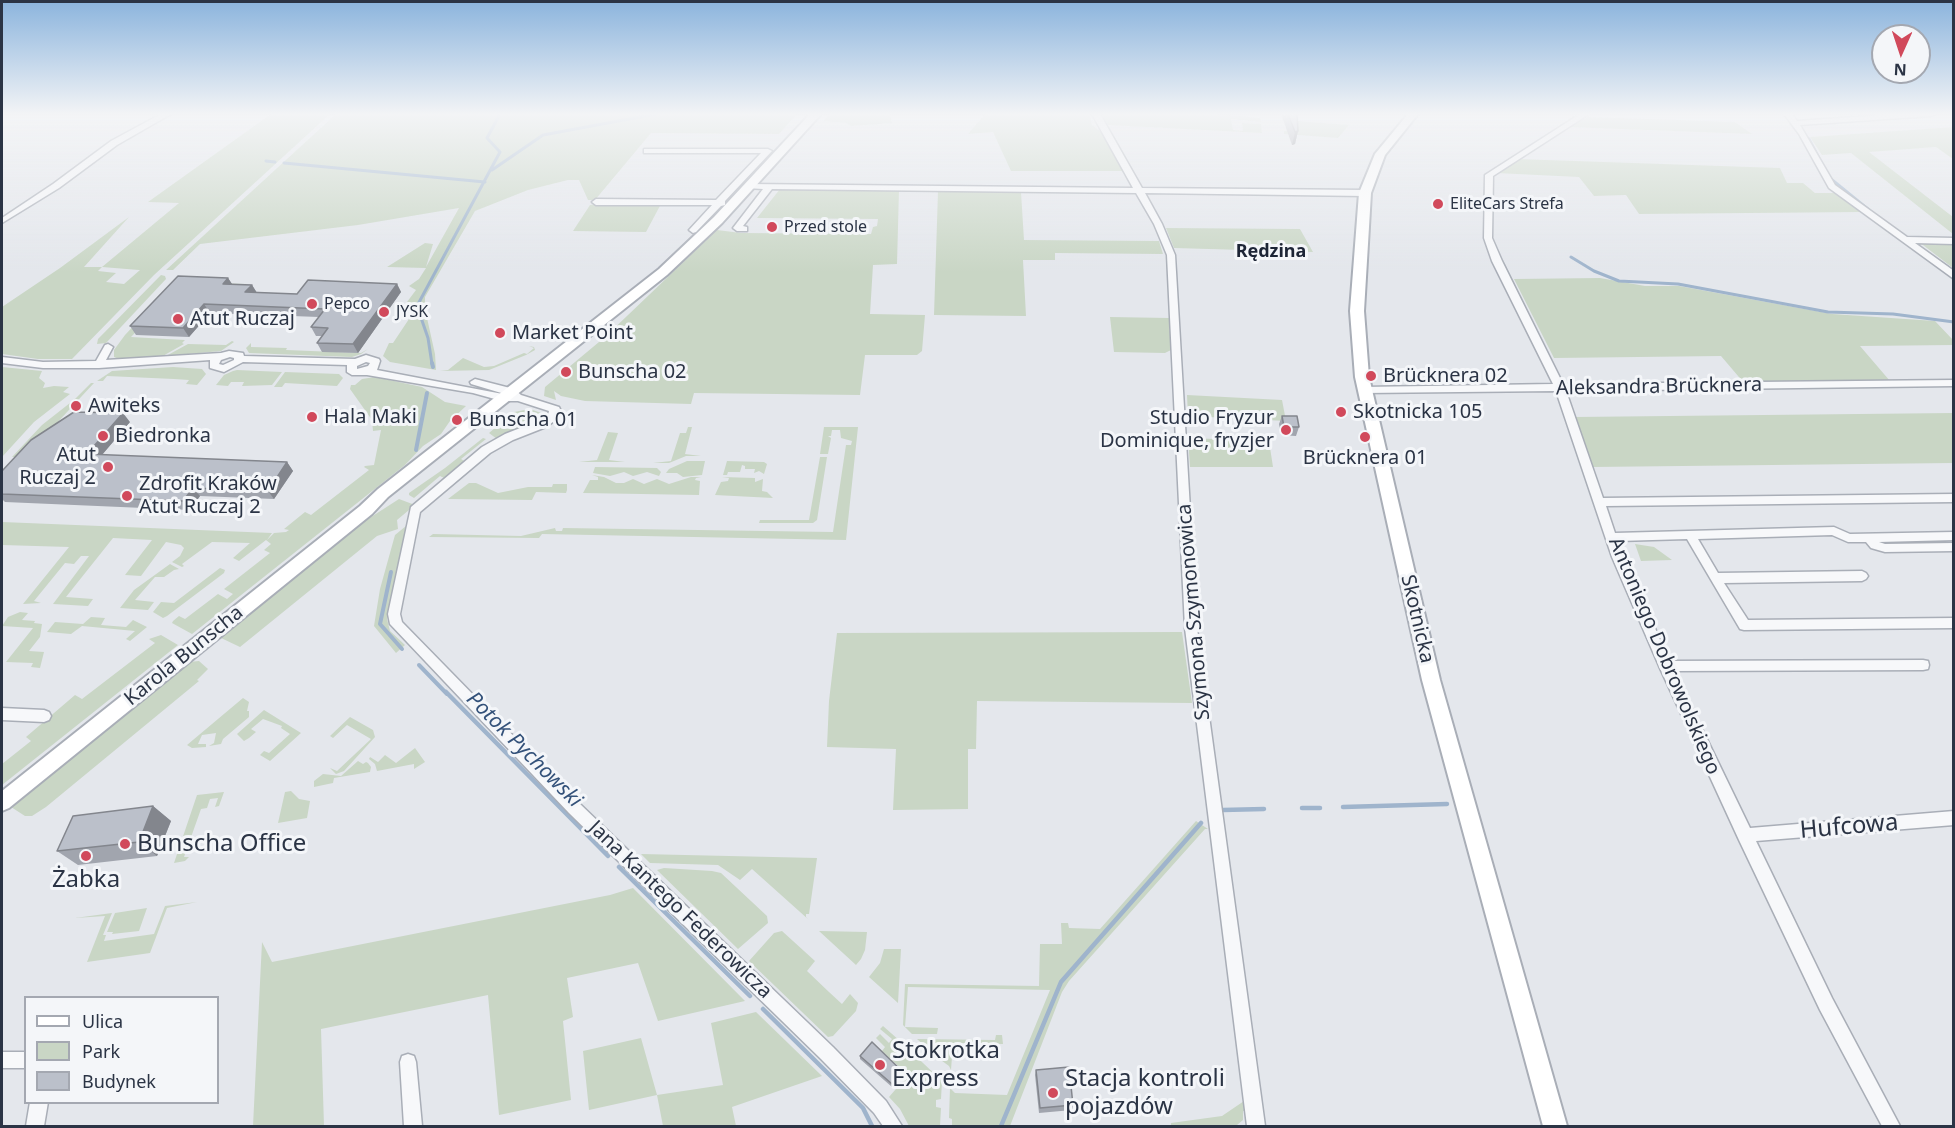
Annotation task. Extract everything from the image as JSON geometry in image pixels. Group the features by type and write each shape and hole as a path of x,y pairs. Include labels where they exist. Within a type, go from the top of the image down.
{"street":[{"path":"2,221 81,167"},
{"path":"693,230 753,167"},
{"name":"Karola Bunscha","path":"2,802 366,510 421,477 510,396 592,338 732,205 767,167"},
{"name":"Szymona Szymonowica","path":"1126,167 1158,224 1171,255 1191,628 1256,1126"},
{"name":"Skotnicka","path":"1375,167 1365,193 1357,311 1364,390 1431,680 1555,1126"},
{"name":"Antoniego Dobrowolskiego","path":"1502,167 1489,175 1488,238 1497,261 1560,388 1612,537 1665,666 1826,1004 1891,1126"},
{"path":"1821,167 1832,186 1953,276"},
{"path":"749,186 1365,193"},
{"path":"744,229 737,228 768,188"},
{"path":"597,202 732,205"},
{"path":"1905,240 1953,241"},
{"path":"99,365 108,347"},
{"path":"2,360 43,365 99,365 217,360 216,368 224,369 239,361 353,365 357,373 372,368 510,396"},
{"name":"Aleksandra Brücknera","path":"1364,390 1953,383"},
{"name":"Jana Kantego Federowicza","path":"510,396 551,407 556,410 555,414 542,424 486,450 415,510 394,614 396,624 574,808 827,1053 880,1107 893,1126"},
{"path":"1600,502 1953,498"},
{"path":"1612,537 1834,531 1848,538 1953,536"},
{"path":"1690,535 1744,625 1953,623"},
{"path":"1869,538 1875,545 1885,548 1953,546"},
{"path":"1716,578 1862,576"},
{"path":"1665,666 1923,664"},
{"path":"2,714 44,716"},
{"name":"Hufcowa","path":"1744,835 1953,818"},
{"path":"2,1060 24,1060"},
{"path":"408,1062 413,1126"},
{"path":"35,1126 39,1104"}],"green space":[{"path":"197,167 272,167 154,275 72,359 38,359 2,354 2,307 129,217 84,267 102,267 179,203 148,202","holes":["102,267 140,270 124,284 106,282 116,273 98,271"]},
{"path":"279,167 623,167 595,200 588,200 579,180 568,180 528,190 475,211 425,297 436,370 390,362 383,356 389,343 393,343 409,319 403,318 405,315 409,316 407,306 404,306 416,290 409,286 419,279 426,268 387,267 425,243 433,244 426,267 459,208 358,225 200,244 173,270 166,270"},
{"path":"1009,167 1123,167 1125,171 1011,171"},
{"path":"1506,167 1780,168 1787,183 1803,183 1815,193 1836,193 1862,212 1639,214 1626,195 1594,196 1579,177 1496,173"},
{"path":"1868,167 1888,167 1953,217 1953,234"},
{"path":"780,189 899,190 897,264 873,265 870,314 925,315 922,351 917,355 865,355 860,395 694,393 691,404 585,401 561,396 554,391 556,400 544,396 545,387 605,337 717,230 741,233 871,234 873,227 877,226 878,219 757,218"},
{"path":"938,191 1021,192 1024,240 1159,241 1163,254 1055,253 1055,260 1023,260 1026,316 934,315"},
{"path":"603,203 661,204 646,232 573,231 590,205"},
{"path":"1166,228 1300,229 1313,252 1174,248"},
{"path":"1919,242 1953,243 1953,268"},
{"path":"161,275 166,279 106,343 97,344 98,339"},
{"path":"1600,278 1645,286 1679,286 1832,314 1935,321 1953,340 1953,345 1860,346 1890,381 1744,383 1721,356 1554,358 1514,279"},
{"path":"187,282 247,284 182,284 131,337 185,340 182,343 184,344 161,357 119,359 114,357 114,350 125,335 172,285"},
{"path":"1110,317 1169,318 1171,350 1165,353 1114,352"},
{"path":"234,342 221,351 166,356 188,344 226,345"},
{"path":"251,343 251,347 287,348 286,350 361,353 368,349 361,354 352,357 249,353 246,348"},
{"path":"529,346 534,347 535,350 526,355 489,370 440,371 448,370 463,358 484,367 494,366 524,353 527,354 534,348"},
{"path":"2,367 42,371 39,378 45,383 43,388 69,387 63,392 70,394 34,422 2,457"},
{"path":"173,367 202,369 206,374 197,385 186,384 189,380 107,376 103,381 97,381 112,371"},
{"path":"233,371 282,372 272,385 242,386 244,382 231,382 228,386 216,385 224,375"},
{"path":"285,372 339,374 343,378 337,386 285,383 282,387 274,387"},
{"path":"375,377 422,387 445,402 466,406 450,421 441,434 423,446 405,465 192,634 172,623 173,621 179,616 185,619 218,594 227,599 233,594 224,589 270,553 264,550 271,544 266,540 239,561 233,558 250,543 212,542 182,564 184,566 182,567 172,562 180,556 184,548 181,545 166,542 141,576 125,575 152,540 113,538 66,597 93,599 88,606 53,604 89,556 81,556 74,564 65,563 34,601 41,603 23,604 69,547 2,545 2,522 272,533 267,540 274,533 286,532 289,530 284,529 305,512 311,515 369,470 365,466 374,465 381,430 373,431 372,420 350,389 351,385 355,385 362,379"},
{"path":"91,383 94,383 55,425 19,457 12,457 42,425"},
{"path":"1187,395 1282,400 1286,421 1188,416"},
{"path":"530,409 544,414 539,419 541,421 497,439 489,433 514,412"},
{"path":"1953,413 1953,463 1592,467 1575,417"},
{"path":"688,427 692,427 685,454 701,456 686,456 669,463 653,463 671,461 680,433 686,433"},
{"path":"824,427 858,427 846,540 542,534 539,538 429,537 433,534 521,536 555,528 556,531 562,531 563,528 833,532 846,445 851,445 852,441 841,438 840,430 832,430 831,436 828,436 831,438 828,454 820,454"},
{"path":"608,432 618,433 609,460 625,462 579,462 597,460"},
{"path":"483,438 486,439 461,459 466,462 446,479 440,476 414,498 409,495 409,493"},
{"path":"1188,438 1269,441 1273,467 1190,467"},
{"path":"820,457 827,457 817,520 813,523 759,523 760,520 809,520"},
{"path":"687,461 705,461 702,475 683,477 677,473 666,473 669,469"},
{"path":"727,461 767,464 764,474 759,471 754,473 755,469 745,469 742,465 740,472 728,472 727,475 723,475"},
{"path":"595,467 657,468 661,472 659,476 647,472 633,476 624,472 610,476 593,473"},
{"path":"592,475 604,477 616,483 624,483 633,479 644,484 657,479 669,484 691,477 701,477 695,480 700,481 699,495 583,493 590,480 598,480 598,477"},
{"path":"722,477 755,478 755,482 763,479 762,491 767,492 773,498 715,495 721,482 728,481 729,478"},
{"path":"469,483 476,483 498,493 528,487 552,487 553,484 567,484 567,490 566,493 536,492 532,500 448,499"},
{"path":"399,499 415,505 397,520 398,529 377,536 240,647 219,637 354,528"},
{"path":"408,526 387,619 390,631 405,645 396,653 374,626 380,589 395,535"},
{"path":"1635,544 1654,547 1672,560 1641,561"},
{"path":"170,564 179,569 164,577 155,577 135,600 154,602 148,610 120,608 134,590"},
{"path":"220,568 225,570 224,573 167,616 163,618 153,612 161,602 174,603"},
{"path":"20,612 28,613 22,620 42,624 40,637 29,651 44,652 40,668 31,667 33,663 6,662 33,628 2,626 8,617"},
{"path":"91,617 105,618 101,625 126,627 133,620 147,627 130,641 126,639 135,631 82,626 71,634 47,632 55,622 83,624"},
{"path":"1182,632 1192,703 977,701 976,749 968,749 968,809 893,810 896,749 827,747 829,701 837,633"},
{"path":"161,635 178,645 2,785 2,764 31,741 26,737 75,695 82,699 155,643 149,639"},
{"path":"199,661 208,669 197,680 199,681 46,807 32,816 25,816 11,807 189,662"},
{"path":"243,698 249,702 247,711 249,711 249,717 223,739 221,744 209,746 214,743 216,733 202,735 198,744 206,744 206,747 192,748 187,745"},
{"path":"264,710 301,733 270,761 260,755 264,751 269,753 290,734 281,728 282,726 263,719 251,729 256,732 244,741 237,734"},
{"path":"350,717 373,730 375,737 344,771 336,774 330,768 337,771 371,739 347,725 333,738 330,736"},
{"path":"415,748 425,762 414,769 414,764 377,771 375,764 369,759 370,757 378,762 385,755 396,763"},
{"path":"358,761 363,764 368,763 371,767 370,772 334,778 333,783 314,787 314,781 323,774 341,776"},
{"path":"291,791 299,799 310,801 307,818 278,823 285,792"},
{"path":"224,792 219,806 215,807 218,798 210,799 207,808 201,809 184,857 189,857 185,861 174,863 197,795"},
{"path":"1196,821 1208,829 1205,829 1069,981 1062,992 1010,1126 952,1126 952,1119 949,1118 950,1088 955,1093 1007,1095 1050,990 908,987 905,1027 903,1025 905,984 1039,986 1040,944 1062,944 1061,923 1068,923 1069,928 1100,929"},
{"path":"641,854 817,858 809,914 806,914 809,920 752,869 740,880 718,865 650,863"},
{"path":"664,868 721,873 767,916 768,923 738,949 657,870"},
{"path":"633,888 745,1001 658,1021 638,963 567,978 573,1017 563,1021 571,1100 499,1115 488,995 321,1029 324,1126 253,1126 262,942 272,962 610,895"},
{"path":"197,902 167,908 150,953 87,962 105,916 75,918 112,913 103,935 106,935 104,941 154,934 165,906"},
{"path":"147,908 139,931 112,934 113,932 107,932 115,913"},
{"path":"782,931 815,961 807,971 829,992 842,1004 850,994 858,1003 856,1011 833,1036 828,1037 749,961 774,933"},
{"path":"819,931 867,932 865,950 861,959 856,965"},
{"path":"884,949 901,949 898,1003 869,977 880,963"},
{"path":"756,1012 822,1076 732,1107 736,1126 663,1126 657,1095 723,1085 711,1023"},
{"path":"883,1026 900,1041 899,1044 903,1044 942,1081 941,1099 936,1100 936,1107 941,1108 940,1126 909,1126 900,1109 889,1097 908,1075 882,1051 885,1047 876,1038 880,1034 889,1043 892,1039 880,1029"},
{"path":"905,1027 938,1028 937,1034 912,1034"},
{"path":"996,1035 1002,1035 1003,1044 953,1043 951,1070 938,1058 944,1051 933,1041 927,1048 917,1039 995,1040"},
{"path":"641,1038 657,1095 589,1110 583,1051"},
{"path":"1244,1101 1246,1111 1243,1111 1243,1120 1237,1125 1171,1126 1171,1123 1222,1116"}],"building":[{"name":"Atut Ruczaj","path":"178,276 228,278 223,284 252,285 245,292 297,294 308,280 397,284 353,344 317,343 328,328 311,327 325,309 204,304 183,328 130,326"},
{"name":"Atut Ruczaj 2","path":"74,412 123,413 87,454 287,462 268,491 193,488 183,501 2,494 2,471 31,440"},
{"path":"1282,416 1297,416 1299,427 1284,427"},
{"path":"153,806 139,842 57,851 73,816"},
{"name":"Stokrotka Express","path":"872,1042 903,1072 892,1084 860,1056"},
{"name":"Stacja kontroli pojazdów","path":"1069,1067 1073,1105 1040,1108 1036,1070"}],"waterway":[{"path":"323,167 484,182"},
{"name":"Potok Pychowski","path":"484,182 492,167"},
{"path":"492,170 497,167"},
{"path":"1831,179 1869,210"},
{"name":"Potok Pychowski","path":"432,364 428,338 417,306 484,182"},
{"path":"1571,257 1594,271 1619,281 1678,284 1828,312 1893,314 1954,322"},
{"name":"Potok Pychowski","path":"432,363 433,367"},
{"name":"Potok Pychowski","path":"416,450 427,393"},
{"name":"Potok Pychowski","path":"391,572 380,624 402,649"},
{"name":"Potok Pychowski","path":"419,665 447,694"},
{"name":"Potok Pychowski","path":"446,692 608,856"},
{"path":"1343,807 1447,804"},
{"path":"1302,808 1320,808"},
{"path":"1223,810 1264,809"},
{"path":"1001,1126 1061,982 1201,823"},
{"name":"Potok Pychowski","path":"619,867 750,996"},
{"name":"Potok Pychowski","path":"763,1009 863,1108 872,1126"}],"place":[{"name":"EliteCars Strefa","path":"1438,204"},
{"name":"Przed stole","path":"772,227"},
{"name":"Pepco","path":"312,304"},
{"name":"JYSK","path":"384,312"},
{"name":"Atut Ruczaj","path":"178,319"},
{"name":"Market Point","path":"500,333"},
{"name":"Bunscha 02","path":"566,372"},
{"name":"Brücknera 02","path":"1371,376"},
{"name":"Awiteks","path":"76,406"},
{"name":"Skotnicka 105","path":"1341,412"},
{"name":"Hala Maki","path":"312,417"},
{"name":"Bunscha 01","path":"457,420"},
{"name":"Studio Fryzur Dominique, fryzjer","path":"1286,430"},
{"name":"Biedronka","path":"103,436"},
{"name":"Brücknera 01","path":"1365,437"},
{"name":"Atut Ruczaj 2","path":"108,467"},
{"name":"Zdrofit Kraków Atut Ruczaj 2","path":"127,496"},
{"name":"Bunscha Office","path":"125,844"},
{"name":"Żabka","path":"86,856"},
{"name":"Stokrotka Express","path":"880,1065"},
{"name":"Stacja kontroli pojazdów","path":"1053,1093"}],"district":[{"name":"Rędzina","path":"1271,252"}]}
